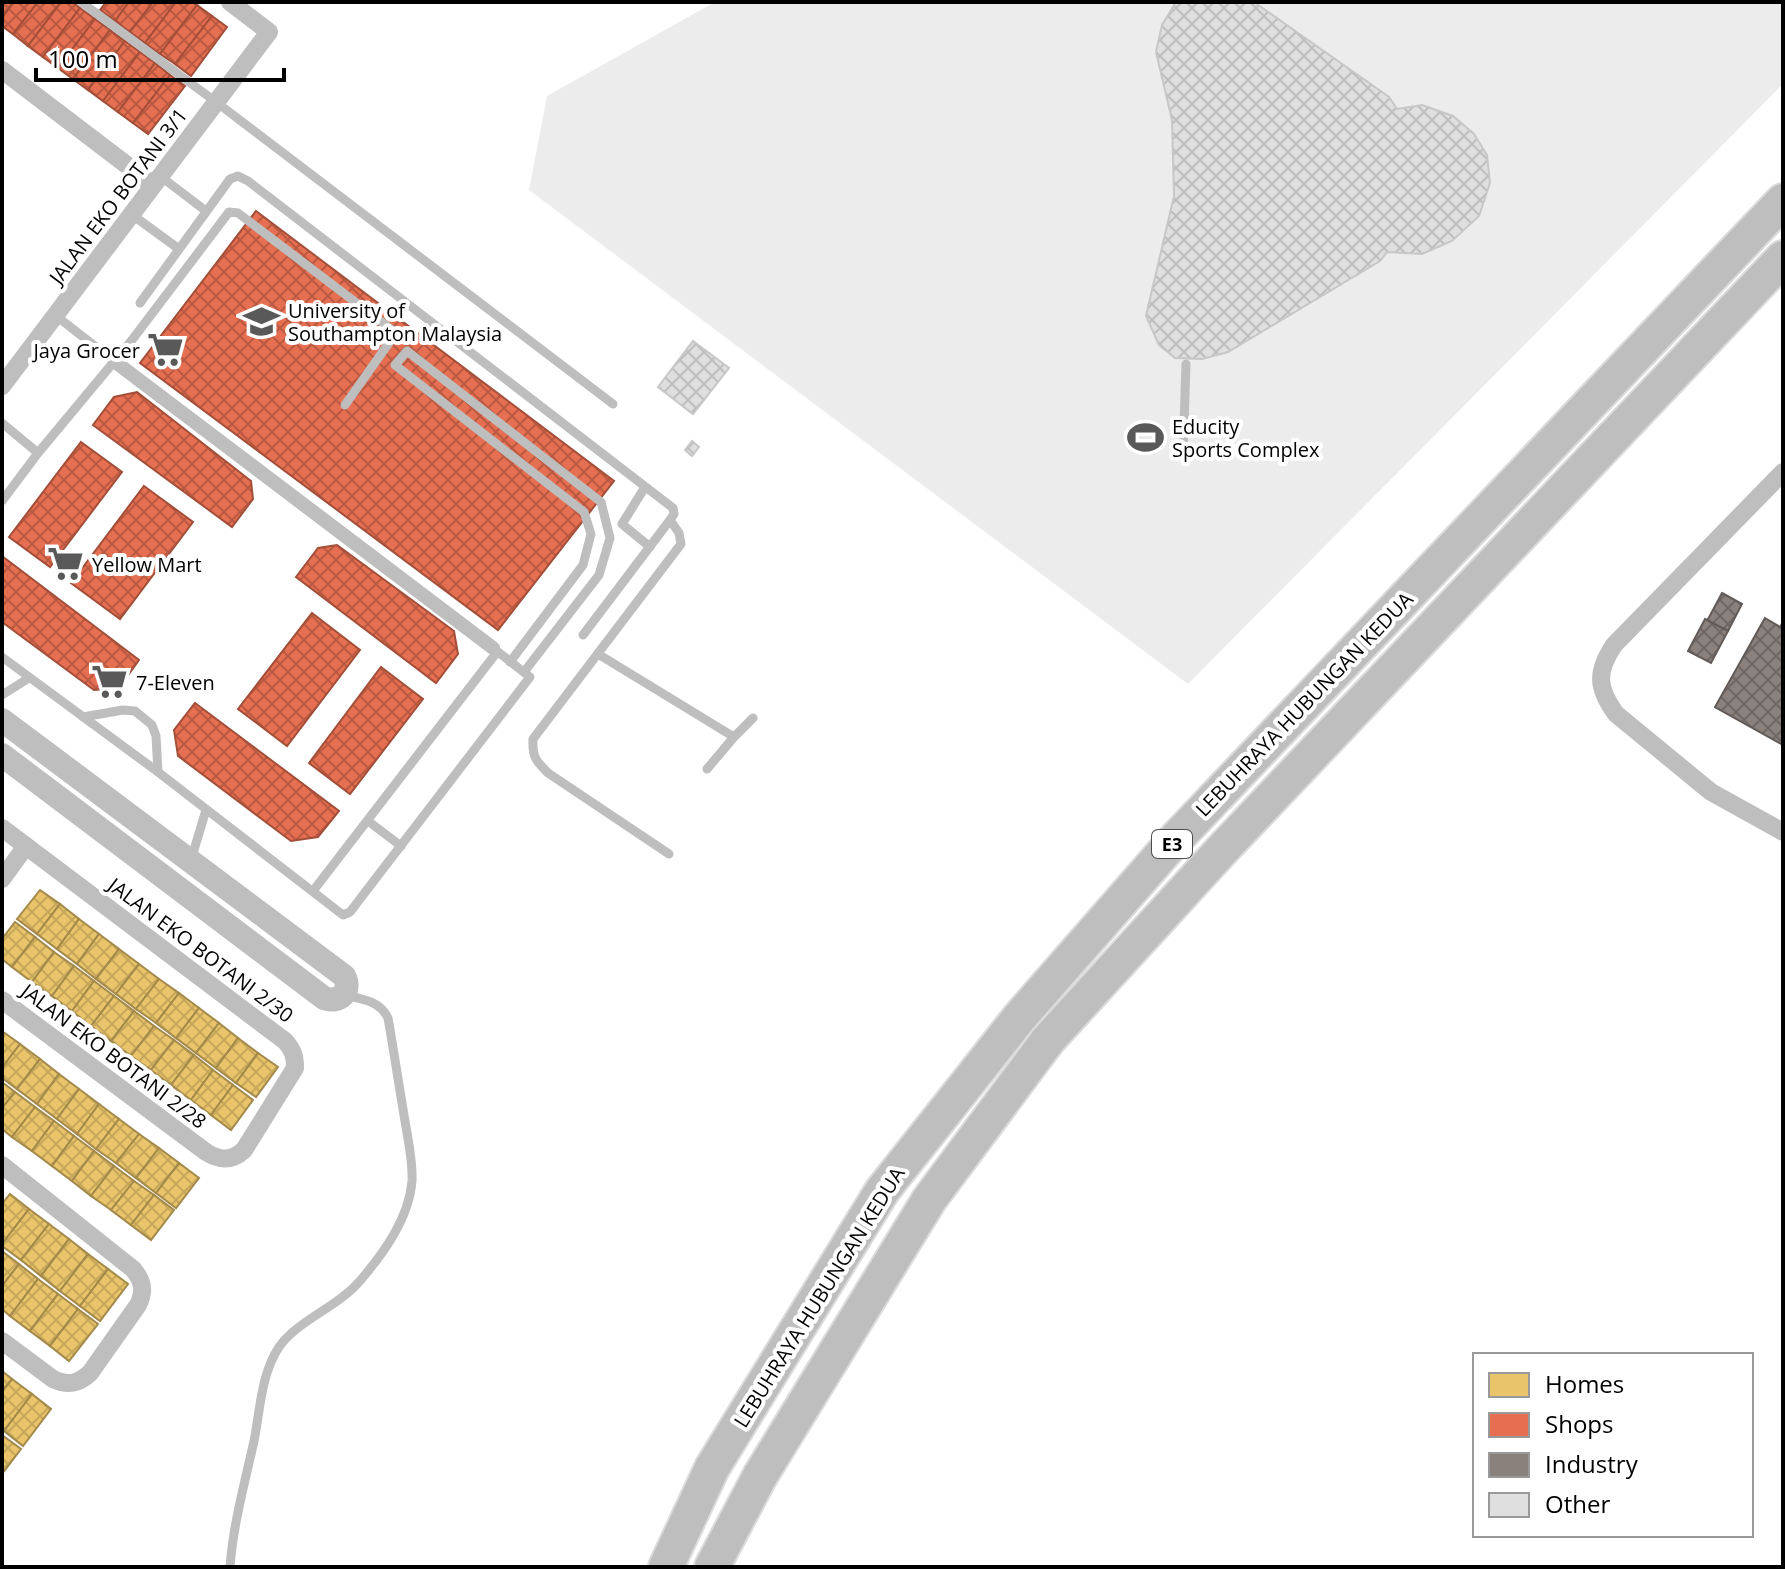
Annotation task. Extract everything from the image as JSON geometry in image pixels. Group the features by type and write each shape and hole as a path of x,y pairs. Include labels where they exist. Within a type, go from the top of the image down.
{"highway":[{"name":"LEBUHRAYA HUBUNGAN KEDUA","path":"666,1567 712,1468 882,1191 1019,1018 1172,843 1783,201"},
{"name":"LEBUHRAYA HUBUNGAN KEDUA","path":"712,1567 760,1476 929,1200 1048,1040 1220,852 1783,258"}],"street":[{"name":"JALAN EKO BOTANI 3/1","path":"2,386 269,32 230,2"},
{"path":"2,70 157,181"},
{"path":"114,361 495,650"},
{"path":"1783,472 1614,645 1603,661 1600,680 1605,699 1628,724 1711,792 1783,832"},
{"path":"2,720 344,976 347,982 344,995 334,1001 324,998 2,755"},
{"path":"2,828 26,846 2,879"},
{"name":"JALAN EKO BOTANI 2/30","path":"26,846 292,1048 295,1068 291,1077 244,1150 229,1159 220,1159 200,1147"},
{"name":"JALAN EKO BOTANI 2/28","path":"2,1000 200,1147"},
{"path":"2,1165 133,1269 143,1286 138,1305 90,1373 73,1384 53,1379 2,1341"}],"lane":[{"path":"81,2 613,404"},
{"path":"140,303 230,179 238,176 248,181 673,508 674,514 670,520 583,635"},
{"path":"157,181 206,211"},
{"path":"2,501 229,212 238,213 396,333 345,405"},
{"path":"131,214 179,249"},
{"path":"55,315 114,361"},
{"path":"2,657 158,772 343,915 350,912 599,575 610,538 601,502 407,351 395,365 584,512 591,534 583,565 510,662"},
{"path":"1183,456 1186,364"},
{"path":"2,423 38,453"},
{"path":"645,487 622,524 650,547"},
{"path":"669,854 548,773 532,753 533,739 681,544 679,533 670,520"},
{"path":"313,891 495,650 527,674"},
{"path":"598,654 734,737"},
{"path":"2,695 29,678"},
{"path":"83,717 135,711 152,725 156,736 158,772"},
{"path":"707,769 753,718"},
{"path":"191,860 206,810"},
{"path":"368,821 401,846"},
{"path":"230,1567 271,1361 289,1336 359,1282 390,1241 404,1215 412,1182 388,1018 373,1002 344,995"}],"shaded area":[{"name":"Educity Sports Complex","path":"715,2 1783,2 1783,84 1188,684 529,190 547,96"}],"building: Homes":[{"path":"40,890 60,904 37,934 17,919"},
{"path":"60,904 79,919 57,949 37,934"},
{"path":"79,919 99,934 77,964 57,949"},
{"path":"15,922 35,937 12,967 2,959 2,939"},
{"path":"99,934 119,949 96,979 77,964"},
{"path":"35,937 54,952 32,982 12,967"},
{"path":"119,949 139,964 116,994 96,979"},
{"path":"54,952 74,966 52,996 32,982"},
{"path":"139,964 159,979 136,1009 116,994"},
{"path":"74,966 94,981 72,1011 52,996"},
{"path":"159,979 179,993 156,1023 136,1009"},
{"path":"94,981 114,996 91,1026 72,1011"},
{"path":"179,993 199,1008 176,1038 156,1023"},
{"path":"114,996 134,1011 111,1041 91,1026"},
{"path":"199,1008 219,1023 196,1053 176,1038"},
{"path":"134,1011 154,1026 131,1056 111,1041"},
{"path":"219,1023 238,1038 216,1068 196,1053"},
{"path":"154,1026 174,1040 151,1070 131,1056"},
{"path":"2,1031 20,1044 2,1068"},
{"path":"238,1038 258,1053 236,1083 216,1068"},
{"path":"174,1040 194,1055 171,1085 151,1070"},
{"path":"20,1044 40,1059 17,1089 2,1078 2,1068"},
{"path":"258,1053 278,1067 256,1097 236,1083"},
{"path":"194,1055 213,1070 191,1100 171,1085"},
{"path":"40,1059 59,1074 37,1104 17,1089"},
{"path":"213,1070 233,1085 211,1115 191,1100"},
{"path":"59,1074 79,1089 57,1119 37,1104"},
{"path":"2,1082 15,1092 2,1108"},
{"path":"233,1085 253,1100 231,1130 211,1115"},
{"path":"79,1089 99,1104 77,1134 57,1119"},
{"path":"15,1092 35,1107 12,1137 2,1129 2,1108"},
{"path":"99,1104 119,1119 96,1149 77,1134"},
{"path":"35,1107 54,1121 32,1151 12,1137"},
{"path":"119,1119 139,1134 116,1163 96,1149"},
{"path":"54,1121 74,1136 52,1166 32,1151"},
{"path":"139,1134 159,1148 136,1178 116,1163"},
{"path":"74,1136 94,1151 72,1181 52,1166"},
{"path":"159,1148 179,1163 156,1193 136,1178"},
{"path":"94,1151 114,1166 91,1196 72,1181"},
{"path":"179,1163 199,1178 176,1208 156,1193"},
{"path":"114,1166 134,1181 111,1210 91,1196"},
{"path":"134,1181 154,1195 131,1225 111,1210"},
{"path":"10,1194 29,1209 2,1244 2,1204"},
{"path":"154,1195 174,1210 151,1240 131,1225"},
{"path":"29,1209 49,1224 21,1260 2,1244"},
{"path":"49,1224 69,1239 41,1276 21,1260"},
{"path":"69,1239 88,1254 60,1291 41,1276"},
{"path":"2,1251 19,1264 2,1286"},
{"path":"88,1254 108,1269 80,1306 60,1291"},
{"path":"19,1264 38,1279 10,1316 2,1309 2,1286"},
{"path":"108,1269 128,1284 100,1321 80,1306"},
{"path":"38,1279 58,1294 30,1331 10,1316"},
{"path":"58,1294 78,1309 50,1346 30,1331"},
{"path":"78,1309 98,1324 69,1361 50,1346"},
{"path":"2,1371 12,1379 2,1392"},
{"path":"12,1379 32,1394 4,1431 2,1392"},
{"path":"32,1394 51,1409 23,1446 4,1431"},
{"path":"2,1435 21,1449 2,1474"}],"building: Shops":[{"path":"2,2 14,2 2,18"},
{"path":"14,2 38,2 13,34 2,26 2,18"},
{"path":"38,2 61,2 28,46 13,34"},
{"path":"61,2 72,2 80,8 43,57 28,46"},
{"path":"106,2 129,2 115,21 100,10"},
{"path":"129,2 153,2 130,32 115,21"},
{"path":"153,2 176,2 145,43 130,32"},
{"path":"176,2 197,5 160,54 145,43"},
{"path":"197,5 212,16 175,64 160,54"},
{"path":"80,8 95,19 58,68 43,57"},
{"path":"212,16 227,27 191,76 175,64"},
{"path":"95,19 110,30 73,79 58,68"},
{"path":"110,30 125,41 88,90 73,79"},
{"path":"125,41 140,52 103,101 88,90"},
{"path":"140,52 155,63 118,112 103,101"},
{"path":"155,63 170,75 133,123 118,112"},
{"path":"170,75 185,86 148,134 133,123"},
{"path":"256,211 614,481 498,630 140,363"},
{"path":"137,392 251,481 253,499 232,527 93,425 114,397"},
{"path":"81,442 122,472 50,567 9,537"},
{"path":"144,486 193,522 120,619 71,583"},
{"path":"337,545 454,631 458,654 436,683 296,577 318,548"},
{"path":"2,556 139,660 119,688 94,690 2,622"},
{"path":"312,613 360,650 287,746 238,709"},
{"path":"381,667 423,699 350,794 309,763"},
{"path":"195,703 339,811 318,837 291,841 178,756 174,730"}],"building: Industry":[{"path":"1722,593 1742,604 1728,631 1707,621"},
{"path":"1765,618 1780,627 1783,622 1783,745 1715,707"},
{"path":"1705,619 1728,631 1711,663 1688,651"}],"building: Other":[{"path":"1176,2 1254,2 1389,97 1397,109 1422,105 1453,116 1474,134 1487,155 1490,183 1479,216 1452,241 1422,254 1387,252 1380,261 1228,352 1202,359 1175,358 1159,345 1146,316 1174,196 1172,120 1156,52 1162,25"},
{"path":"693,341 729,368 693,414 658,387"},
{"path":"692,441 699,447 692,456 685,450"}],"place":[{"name":"University of Southampton Malaysia","path":"262,322"},
{"name":"Jaya Grocer","path":"166,350"},
{"name":"Educity Sports Complex","path":"1146,437"},
{"name":"Yellow Mart","path":"66,564"},
{"name":"7-Eleven","path":"110,682"}]}
